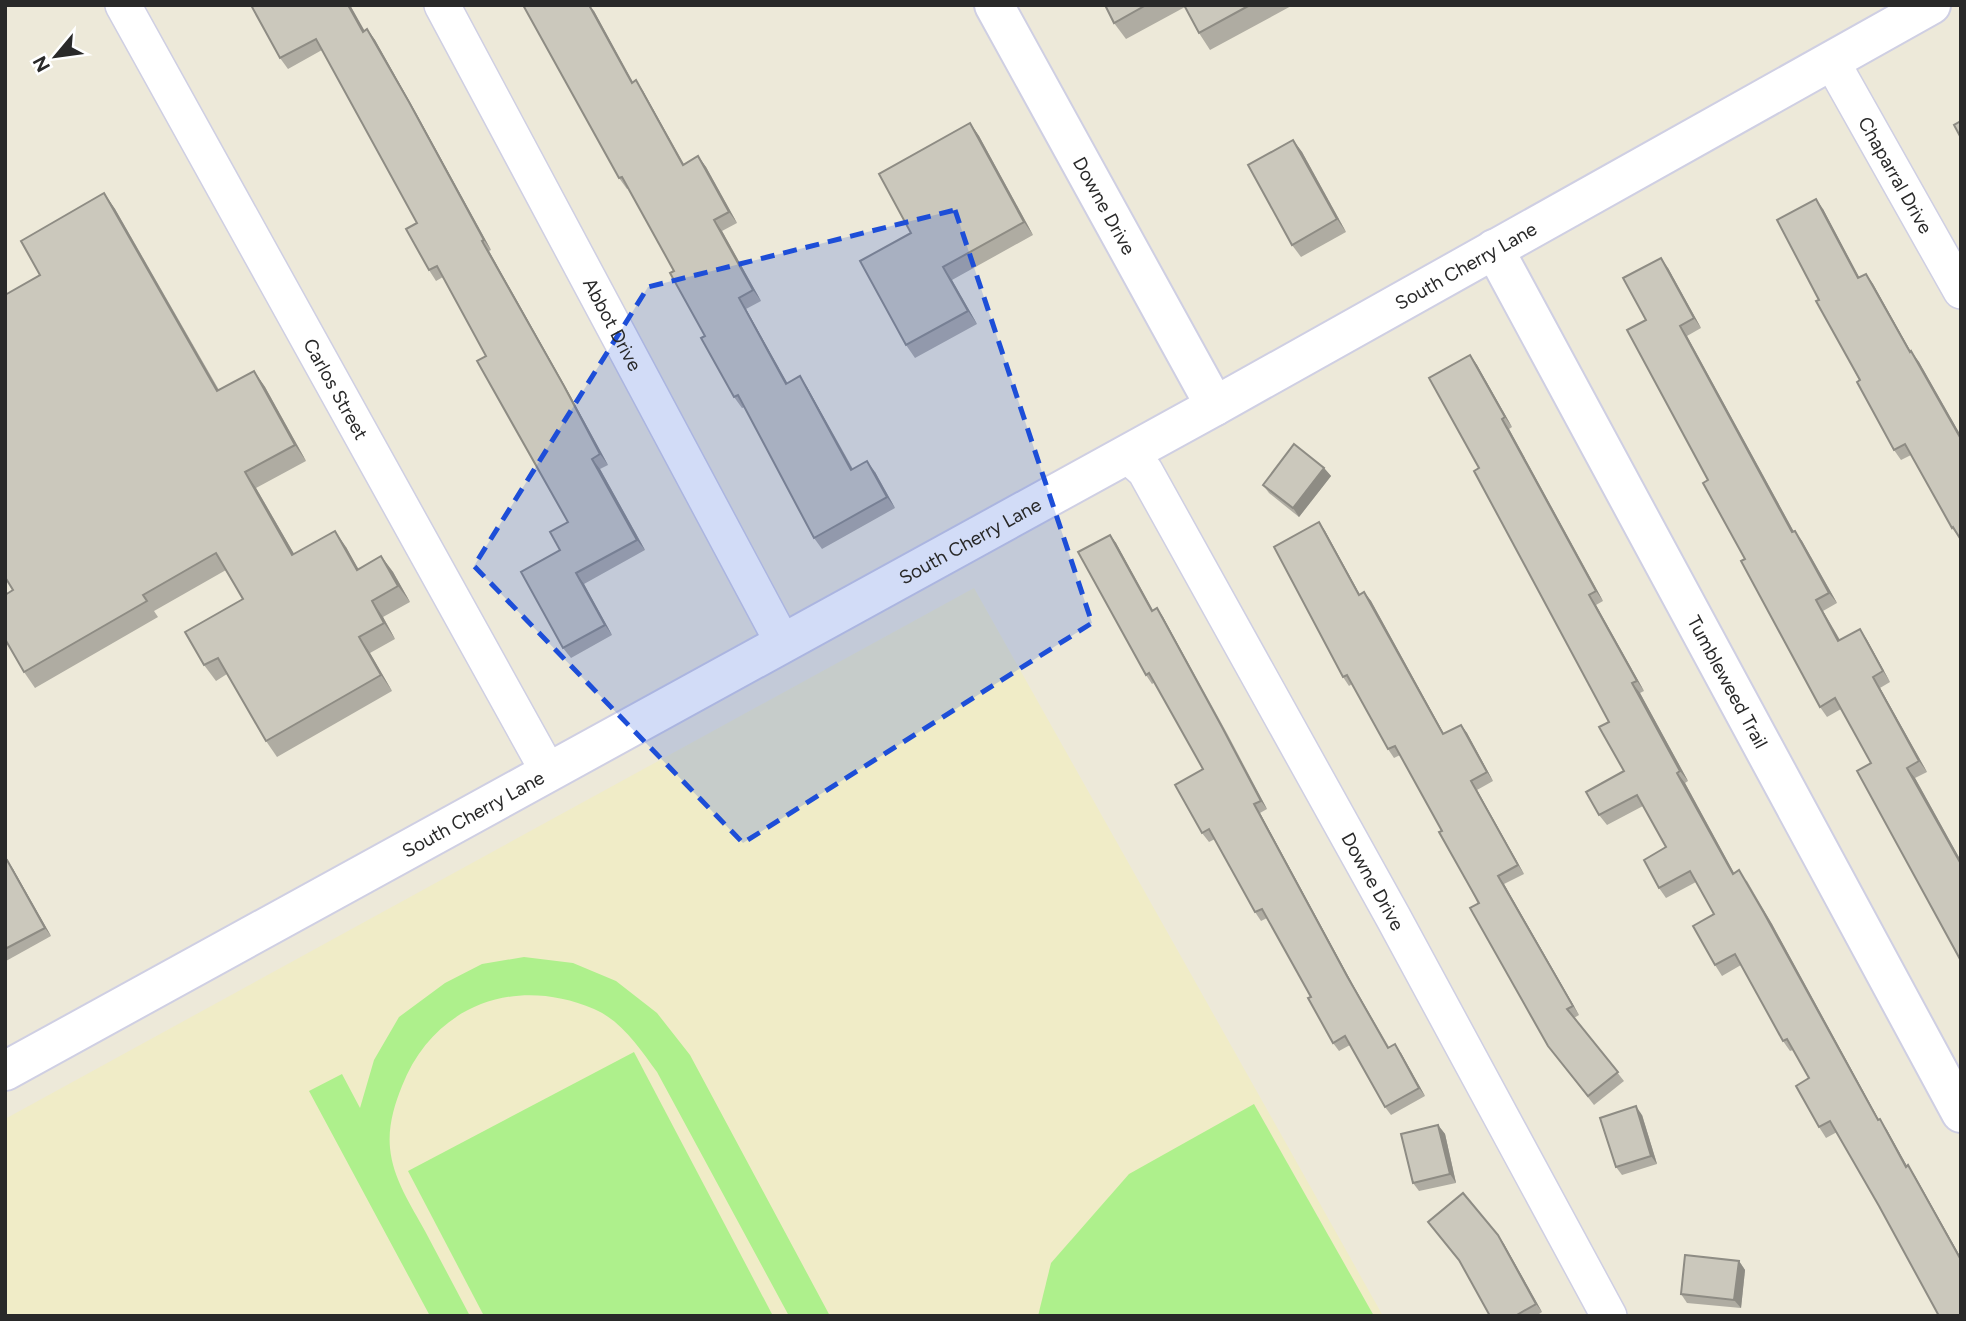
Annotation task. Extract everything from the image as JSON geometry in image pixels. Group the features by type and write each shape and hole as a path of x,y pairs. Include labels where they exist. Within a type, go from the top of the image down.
{"street":[{"name":"Carlos Street","path":"123,5 549,772"},
{"name":"Abbot Drive","path":"442,5 783,643"},
{"name":"Downe Drive","path":"994,5 1215,406"},
{"name":"South Cherry Lane","path":"5,1071 1215,406 1931,5"},
{"name":"Chaparral Drive","path":"1833,60 1840,78 1961,291"},
{"name":"Tumbleweed Trail","path":"1494,249 1961,1113"},
{"name":"Downe Drive","path":"1126,454 1145,471 1406,941 1609,1316"}],"highlighted area":[{"path":"955,210 1092,623 743,843 474,566 648,287"}],"shaded area":[{"path":"974,588 1383,1316 5,1316 5,1119"}],"green space":[{"path":"524,957 573,963 616,981 657,1013 690,1055 830,1316 789,1316 657,1072 630,1036 594,1009 564,999 535,995 507,997 480,1004 456,1017 434,1035 416,1058 396,1101 390,1140 395,1170 470,1316 430,1316 309,1091 342,1074 360,1108 374,1060 399,1017 445,983 482,964"},
{"path":"634,1052 773,1316 484,1316 408,1171"},
{"path":"1254,1104 1374,1316 1038,1316 1051,1263 1129,1174"}],"building":[{"path":"348,5 363,32 367,29 600,454 592,459 637,540 576,573 605,625 563,648 521,572 560,550 550,532 568,522 477,361 486,356 437,266 429,270 406,229 417,223 316,39 280,58 252,7"},
{"path":"523,5 589,5 632,83 636,80 683,165 698,156 729,212 714,220 753,290 739,298 786,384 800,376 851,470 867,461 887,497 814,538 738,395 734,397 701,338 705,336 670,273 674,271"},
{"path":"1105,5 1146,5 1114,23"},
{"path":"1184,5 1250,5 1199,33"},
{"path":"1961,121 1961,138 1954,125"},
{"path":"970,123 1024,222 943,267 968,311 906,345 860,261 911,233 879,174"},
{"path":"1293,140 1337,219 1292,245 1248,165"},
{"path":"104,193 217,391 254,371 295,445 245,472 292,555 335,531 357,570 381,556 398,586 372,601 384,623 359,637 381,675 266,741 218,658 204,665 185,632 243,599 216,553 143,595 147,601 24,672 5,639 5,595 13,590 5,577 5,295 40,275 21,241"},
{"path":"1816,199 1858,278 1866,274 1961,439 1961,540 1905,444 1894,450 1857,382 1860,380 1816,301 1819,300 1777,220"},
{"path":"1661,258 1694,318 1680,326 1792,532 1795,531 1829,593 1816,600 1838,641 1860,629 1883,671 1873,677 1919,761 1907,768 1961,864 1961,961 1857,771 1871,763 1835,698 1820,707 1741,561 1745,559 1703,483 1708,480 1627,330 1646,320 1623,278"},
{"path":"1470,355 1596,591 1589,595 1637,681 1632,683 1680,771 1677,773 1733,874 1739,870 1878,1120 1880,1119 1906,1167 1908,1165 1961,1260 1961,1316 1939,1316 1830,1121 1819,1127 1796,1086 1809,1078 1787,1039 1783,1041 1735,954 1715,965 1693,926 1714,914 1690,871 1659,888 1644,860 1666,847 1637,795 1599,815 1586,792 1624,771 1599,727 1609,722 1474,471 1479,468 1429,378"},
{"path":"1294,444 1324,468 1293,508 1263,485"},
{"path":"1319,522 1359,595 1364,592 1443,734 1461,725 1487,772 1471,781 1518,865 1498,876 1573,1006 1567,1009 1618,1072 1588,1096 1548,1046 1470,908 1479,903 1439,832 1442,831 1395,746 1388,749 1347,675 1343,677 1274,547"},
{"path":"1110,535 1152,611 1157,608 1222,727 1261,801 1254,804 1347,976 1388,1048 1395,1044 1419,1088 1385,1107 1345,1036 1333,1043 1262,909 1255,912 1209,829 1202,833 1175,785 1203,769 1149,673 1146,675 1078,552"},
{"path":"7,860 45,928 5,949 5,861"},
{"path":"1636,1106 1651,1156 1616,1167 1600,1118"},
{"path":"1438,1125 1450,1174 1413,1183 1401,1134"},
{"path":"1463,1193 1498,1235 1536,1304 1515,1316 1490,1316 1459,1260 1428,1222"},
{"path":"1685,1255 1739,1261 1734,1300 1681,1294"}]}
